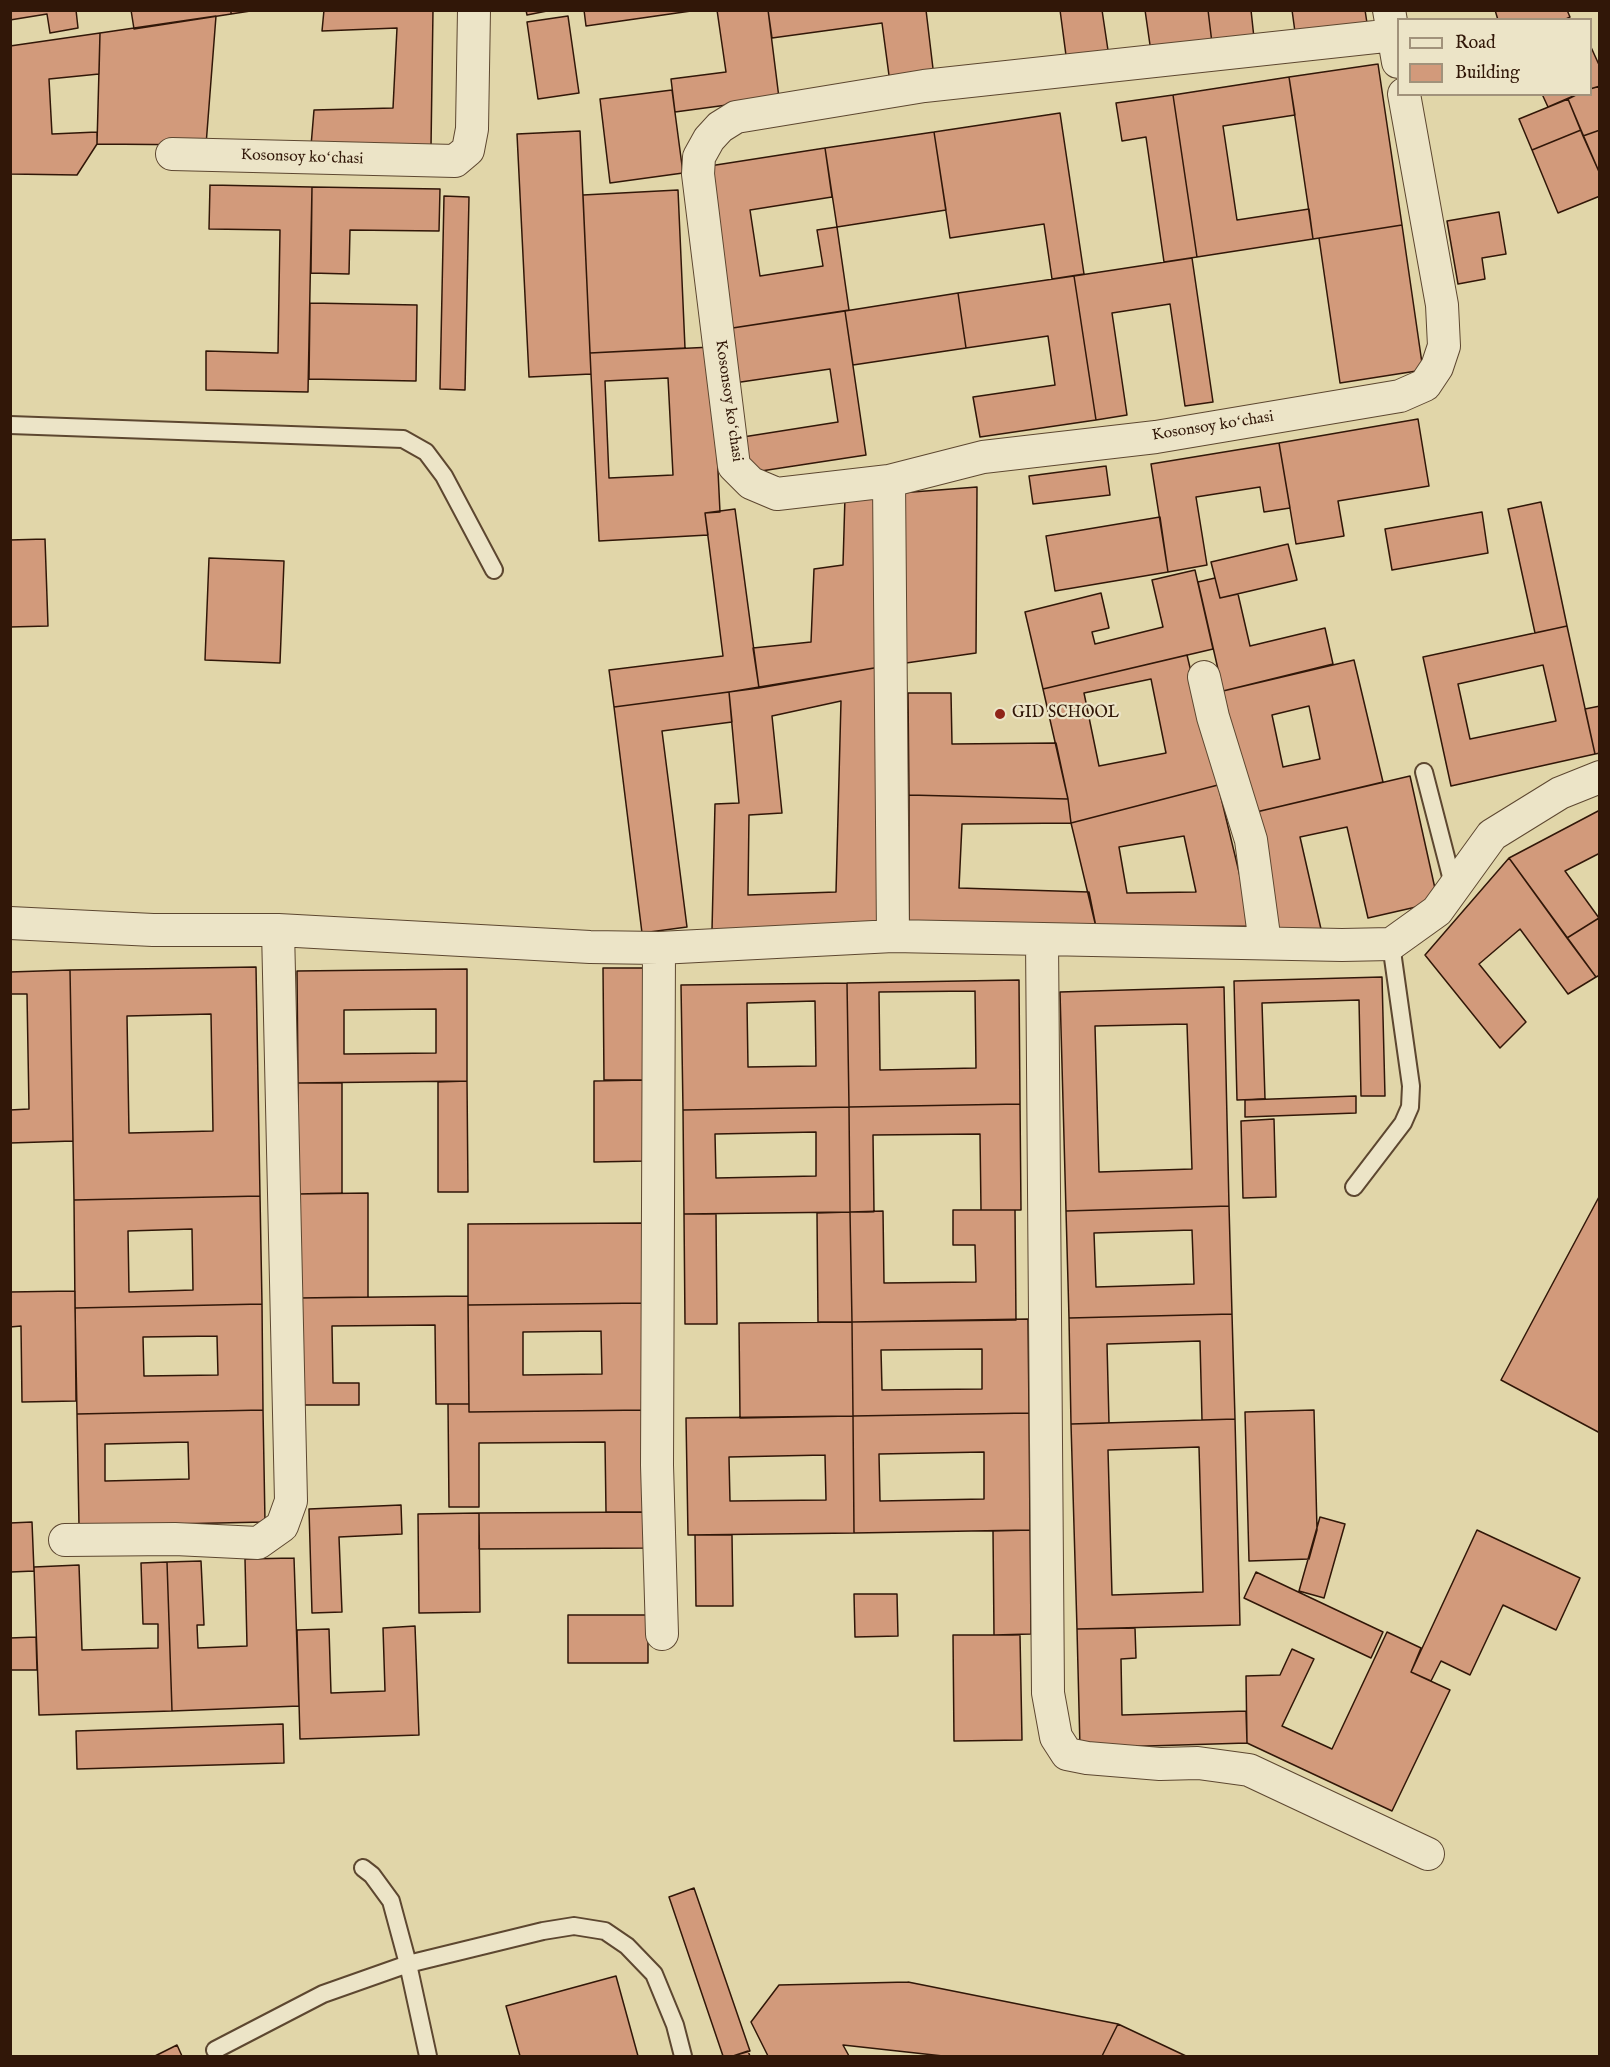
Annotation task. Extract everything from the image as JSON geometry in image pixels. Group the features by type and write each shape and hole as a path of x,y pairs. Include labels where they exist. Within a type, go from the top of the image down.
{"street":[{"name":"Kosonsoy koʻchasi","path":"172,154 455,161 468,150 472,129 474,10"},
{"name":"Kosonsoy koʻchasi","path":"1394,36 924,86 736,117 720,127 709,139 699,157 698,174 734,466 751,483 777,494 889,481 983,458 1156,437 1400,396 1425,385 1437,367 1444,346 1442,305 1404,96"},
{"path":"889,481 893,936"},
{"path":"1204,677 1213,717 1251,840 1265,943"},
{"path":"10,923 153,930 278,930 590,947 659,948 893,936 1391,944 1437,911 1491,835 1560,793 1599,777"},
{"path":"65,1540 176,1539 258,1543 282,1526 291,1501 278,930"},
{"path":"1042,939 1047,1638 1048,1692 1056,1737 1067,1754 1088,1758 1160,1764 1198,1763 1249,1770 1428,1854"},
{"path":"659,948 657,1465 662,1634"}],"lane":[{"path":"10,425 403,439 426,452 444,476 494,570"},
{"path":"1424,772 1454,889"},
{"path":"1354,1187 1404,1123 1410,1107 1411,1086 1391,944"},
{"path":"363,1868 372,1875 391,1901 408,1964 428,2056"},
{"path":"215,2050 323,1994 408,1964 543,1931 574,1926 605,1930 627,1947 654,1974 675,2025 683,2056"}],"building":[{"path":"10,10 76,10 78,28 50,33 47,14 10,20"},
{"path":"131,10 231,10 231,14 134,29"},
{"path":"231,10 257,10 231,14"},
{"path":"324,10 433,10 431,147 311,146 314,110 393,108 397,28 322,31"},
{"path":"526,10 552,10 527,15"},
{"path":"584,10 698,10 586,26"},
{"path":"717,10 768,10 779,98 675,112 671,79 726,72"},
{"path":"768,10 926,10 934,77 890,83 882,23 772,38"},
{"path":"1060,10 1102,10 1109,57 1067,63"},
{"path":"1145,10 1208,10 1212,43 1151,52"},
{"path":"1208,10 1251,10 1254,38 1212,43"},
{"path":"1292,10 1365,10 1367,23 1295,32"},
{"path":"1495,10 1567,10 1570,17 1568,18 1497,18"},
{"path":"216,16 206,145 97,144 100,33"},
{"path":"568,16 579,93 538,99 527,22"},
{"path":"100,33 99,74 49,79 52,134 97,132 97,144 77,175 10,174 10,46"},
{"path":"1592,49 1600,67 1600,86 1592,88"},
{"path":"1378,64 1402,225 1313,239 1289,77"},
{"path":"1289,77 1295,115 1223,126 1237,220 1309,209 1313,239 1197,257 1173,95"},
{"path":"1600,86 1600,130 1583,136 1568,99 1574,96 1592,96 1592,88"},
{"path":"672,90 683,173 610,183 600,99"},
{"path":"1173,95 1197,257 1164,262 1146,137 1122,141 1116,103"},
{"path":"1543,96 1573,96 1548,107"},
{"path":"1568,99 1581,130 1532,150 1519,119"},
{"path":"1060,113 1084,274 1052,279 1044,224 950,238 934,132"},
{"path":"1581,130 1600,174 1600,196 1558,213 1532,150"},
{"path":"1600,130 1600,174 1583,136"},
{"path":"580,131 591,374 529,377 517,134"},
{"path":"934,132 946,210 837,227 825,148"},
{"path":"825,148 832,197 750,210 760,276 823,266 817,230 837,227 849,310 726,329 703,167"},
{"path":"210,185 312,187 308,392 206,390 206,351 278,353 280,230 209,229"},
{"path":"312,187 440,189 439,231 350,230 349,274 311,273"},
{"path":"678,190 685,348 590,353 583,195"},
{"path":"444,196 469,197 465,390 440,389"},
{"path":"1499,212 1506,254 1482,258 1485,279 1458,284 1447,221"},
{"path":"1402,225 1423,370 1340,383 1319,238"},
{"path":"1192,258 1213,402 1185,406 1170,304 1112,313 1127,415 1096,420 1074,276"},
{"path":"1074,276 1096,420 980,437 973,397 1055,385 1048,336 966,348 958,293"},
{"path":"958,293 966,348 853,365 845,311"},
{"path":"310,303 417,305 416,381 309,379"},
{"path":"845,311 866,455 748,473 743,437 838,422 830,369 734,383 726,329"},
{"path":"712,347 720,512 705,513 708,535 599,541 590,353","holes":["668,378 673,475 609,478 605,381"]},
{"path":"1418,419 1429,486 1338,501 1344,536 1296,544 1279,443"},
{"path":"1279,443 1290,508 1264,512 1260,487 1196,497 1207,565 1168,572 1151,464"},
{"path":"1106,466 1110,495 1033,504 1029,476"},
{"path":"977,487 976,653 899,664 900,493"},
{"path":"882,492 880,667 759,688 753,648 811,642 814,569 843,565 845,496"},
{"path":"1541,502 1567,626 1535,633 1508,509"},
{"path":"735,509 759,688 614,707 609,670 723,656 705,513"},
{"path":"1482,512 1488,553 1392,570 1385,529"},
{"path":"1160,517 1168,572 1055,591 1046,536"},
{"path":"45,539 48,626 10,627 10,540"},
{"path":"1288,544 1297,580 1220,598 1211,562"},
{"path":"209,558 284,561 280,663 205,660"},
{"path":"1195,570 1213,649 1043,689 1025,612 1101,593 1109,628 1092,632 1095,644 1163,627 1152,580"},
{"path":"1215,578 1220,598 1238,594 1250,646 1325,628 1333,664 1223,691 1198,582"},
{"path":"1567,626 1595,754 1451,786 1423,657","holes":["1543,665 1556,721 1470,739 1458,684"]},
{"path":"1187,655 1218,785 1071,823 1068,799 1043,689","holes":["1151,679 1166,753 1099,766 1084,693"]},
{"path":"1354,660 1383,782 1252,813 1223,691","holes":["1309,706 1320,759 1283,767 1272,715"]},
{"path":"880,667 877,930 712,930 715,804 739,803 729,692","holes":["841,701 836,892 748,895 749,815 782,813 772,716"]},
{"path":"729,692 732,722 662,731 687,927 642,933 614,707"},
{"path":"908,693 951,693 952,744 1056,743 1068,799 909,795"},
{"path":"1600,706 1600,753 1595,754 1585,709"},
{"path":"1410,776 1438,902 1368,918 1347,827 1300,837 1321,929 1278,939 1252,813"},
{"path":"1218,785 1252,926 1096,927 1071,823","holes":["1184,836 1196,892 1127,893 1119,847"]},
{"path":"909,795 1068,799 1071,823 962,824 959,888 1089,892 1096,927 909,928"},
{"path":"1600,810 1600,853 1565,871 1599,918 1567,938 1509,858"},
{"path":"1509,858 1596,977 1568,994 1520,929 1479,964 1526,1022 1500,1048 1425,955"},
{"path":"1599,918 1600,975 1596,977 1567,938"},
{"path":"256,967 260,1196 74,1200 70,970","holes":["211,1014 213,1131 129,1133 127,1016"]},
{"path":"603,968 644,968 645,1080 604,1080"},
{"path":"467,969 467,1081 298,1083 297,971","holes":["436,1009 436,1053 344,1054 344,1010"]},
{"path":"70,970 73,1141 10,1143 10,1110 29,1109 27,994 10,994 10,972"},
{"path":"1382,977 1385,1096 1361,1096 1359,1000 1262,1003 1265,1099 1237,1100 1234,981"},
{"path":"1019,980 1020,1104 849,1107 847,983","holes":["975,991 976,1068 880,1070 879,992"]},
{"path":"847,983 849,1107 683,1110 681,985","holes":["815,1001 816,1066 748,1067 747,1003"]},
{"path":"1224,987 1229,1206 1066,1211 1060,992","holes":["1187,1024 1192,1169 1099,1172 1095,1026"]},
{"path":"645,1080 646,1161 594,1162 594,1081"},
{"path":"467,1081 468,1192 438,1192 438,1082"},
{"path":"298,1083 342,1083 342,1193 298,1194"},
{"path":"1356,1096 1356,1113 1245,1117 1245,1100"},
{"path":"1020,1104 1021,1210 981,1210 980,1134 873,1135 874,1212 850,1212 849,1107"},
{"path":"849,1107 850,1212 684,1214 683,1110","holes":["816,1132 816,1176 716,1178 715,1134"]},
{"path":"1274,1119 1276,1197 1243,1198 1241,1121"},
{"path":"368,1193 368,1297 299,1298 298,1194"},
{"path":"1600,1195 1600,1433 1501,1380"},
{"path":"260,1196 262,1304 75,1308 74,1200","holes":["192,1229 193,1290 129,1292 128,1231"]},
{"path":"1229,1206 1232,1314 1069,1318 1066,1211","holes":["1192,1230 1194,1284 1096,1287 1094,1233"]},
{"path":"953,1210 1015,1210 1016,1320 852,1322 850,1212 883,1211 884,1283 976,1282 975,1245 953,1245"},
{"path":"850,1212 852,1322 818,1322 817,1213"},
{"path":"684,1214 716,1214 717,1324 685,1324"},
{"path":"646,1223 646,1303 468,1305 468,1224"},
{"path":"75,1291 76,1401 22,1402 21,1326 10,1327 10,1292"},
{"path":"468,1296 469,1404 436,1404 435,1325 332,1326 333,1383 359,1383 359,1405 299,1405 299,1298"},
{"path":"646,1303 647,1410 469,1412 468,1305","holes":["601,1331 602,1374 523,1375 523,1332"]},
{"path":"262,1304 263,1410 77,1414 75,1308","holes":["217,1336 218,1375 144,1376 143,1337"]},
{"path":"1232,1314 1235,1419 1202,1420 1200,1341 1107,1344 1109,1423 1071,1424 1069,1318"},
{"path":"1028,1319 1029,1413 853,1416 852,1322","holes":["982,1349 982,1389 882,1390 881,1350"]},
{"path":"852,1322 853,1416 740,1418 739,1323"},
{"path":"448,1404 469,1404 469,1412 647,1410 647,1512 606,1512 605,1442 479,1443 479,1507 449,1507"},
{"path":"263,1410 265,1522 79,1526 77,1414","holes":["188,1442 189,1479 105,1481 105,1444"]},
{"path":"1314,1410 1317,1530 1309,1559 1249,1561 1245,1412"},
{"path":"1029,1413 1030,1530 854,1533 853,1416","holes":["984,1452 984,1499 880,1501 879,1454"]},
{"path":"853,1416 854,1533 688,1535 686,1418","holes":["825,1455 826,1500 730,1501 729,1457"]},
{"path":"1235,1419 1240,1625 1077,1629 1071,1424","holes":["1199,1447 1203,1592 1112,1595 1108,1450"]},
{"path":"401,1505 402,1534 339,1537 342,1612 312,1613 309,1509"},
{"path":"647,1512 648,1548 479,1549 479,1513"},
{"path":"479,1513 480,1612 419,1613 418,1514"},
{"path":"1320,1517 1345,1524 1324,1598 1299,1591"},
{"path":"32,1522 34,1571 11,1572 10,1523"},
{"path":"1030,1530 1031,1634 994,1635 993,1531"},
{"path":"1477,1530 1580,1578 1556,1630 1503,1605 1470,1675 1441,1661 1431,1681 1411,1672"},
{"path":"695,1535 732,1535 733,1606 696,1606"},
{"path":"294,1558 299,1706 172,1711 167,1562 201,1561 204,1625 197,1625 198,1648 247,1646 245,1559"},
{"path":"167,1562 172,1711 39,1715 34,1567 79,1565 82,1650 158,1648 158,1624 143,1624 141,1563"},
{"path":"1256,1572 1383,1632 1371,1658 1244,1598"},
{"path":"854,1594 897,1594 898,1636 855,1637"},
{"path":"568,1615 648,1615 648,1663 568,1663"},
{"path":"415,1626 419,1735 300,1739 297,1630 329,1629 331,1693 385,1691 383,1628"},
{"path":"1135,1628 1136,1658 1121,1659 1122,1715 1246,1711 1247,1743 1080,1748 1077,1629"},
{"path":"1387,1632 1421,1648 1411,1672 1450,1690 1392,1811 1247,1743 1246,1676 1280,1675 1292,1649 1314,1659 1282,1726 1332,1749"},
{"path":"953,1635 1020,1635 1022,1740 954,1741"},
{"path":"36,1637 37,1670 10,1670 10,1638"},
{"path":"283,1724 284,1763 77,1769 76,1731"},
{"path":"694,1888 750,2051 733,2056 723,2056 669,1897"},
{"path":"616,1976 638,2056 520,2056 506,2006"},
{"path":"908,1982 1118,2024 1102,2056 943,2056 843,2045 849,2056 768,2056 751,2022 779,1985"},
{"path":"1118,2024 1186,2056 1102,2056"},
{"path":"177,2045 182,2056 155,2056"},
{"path":"748,2051 750,2056 733,2056"}],"place":[{"name":"GID SCHOOL","path":"1000,714"}]}
